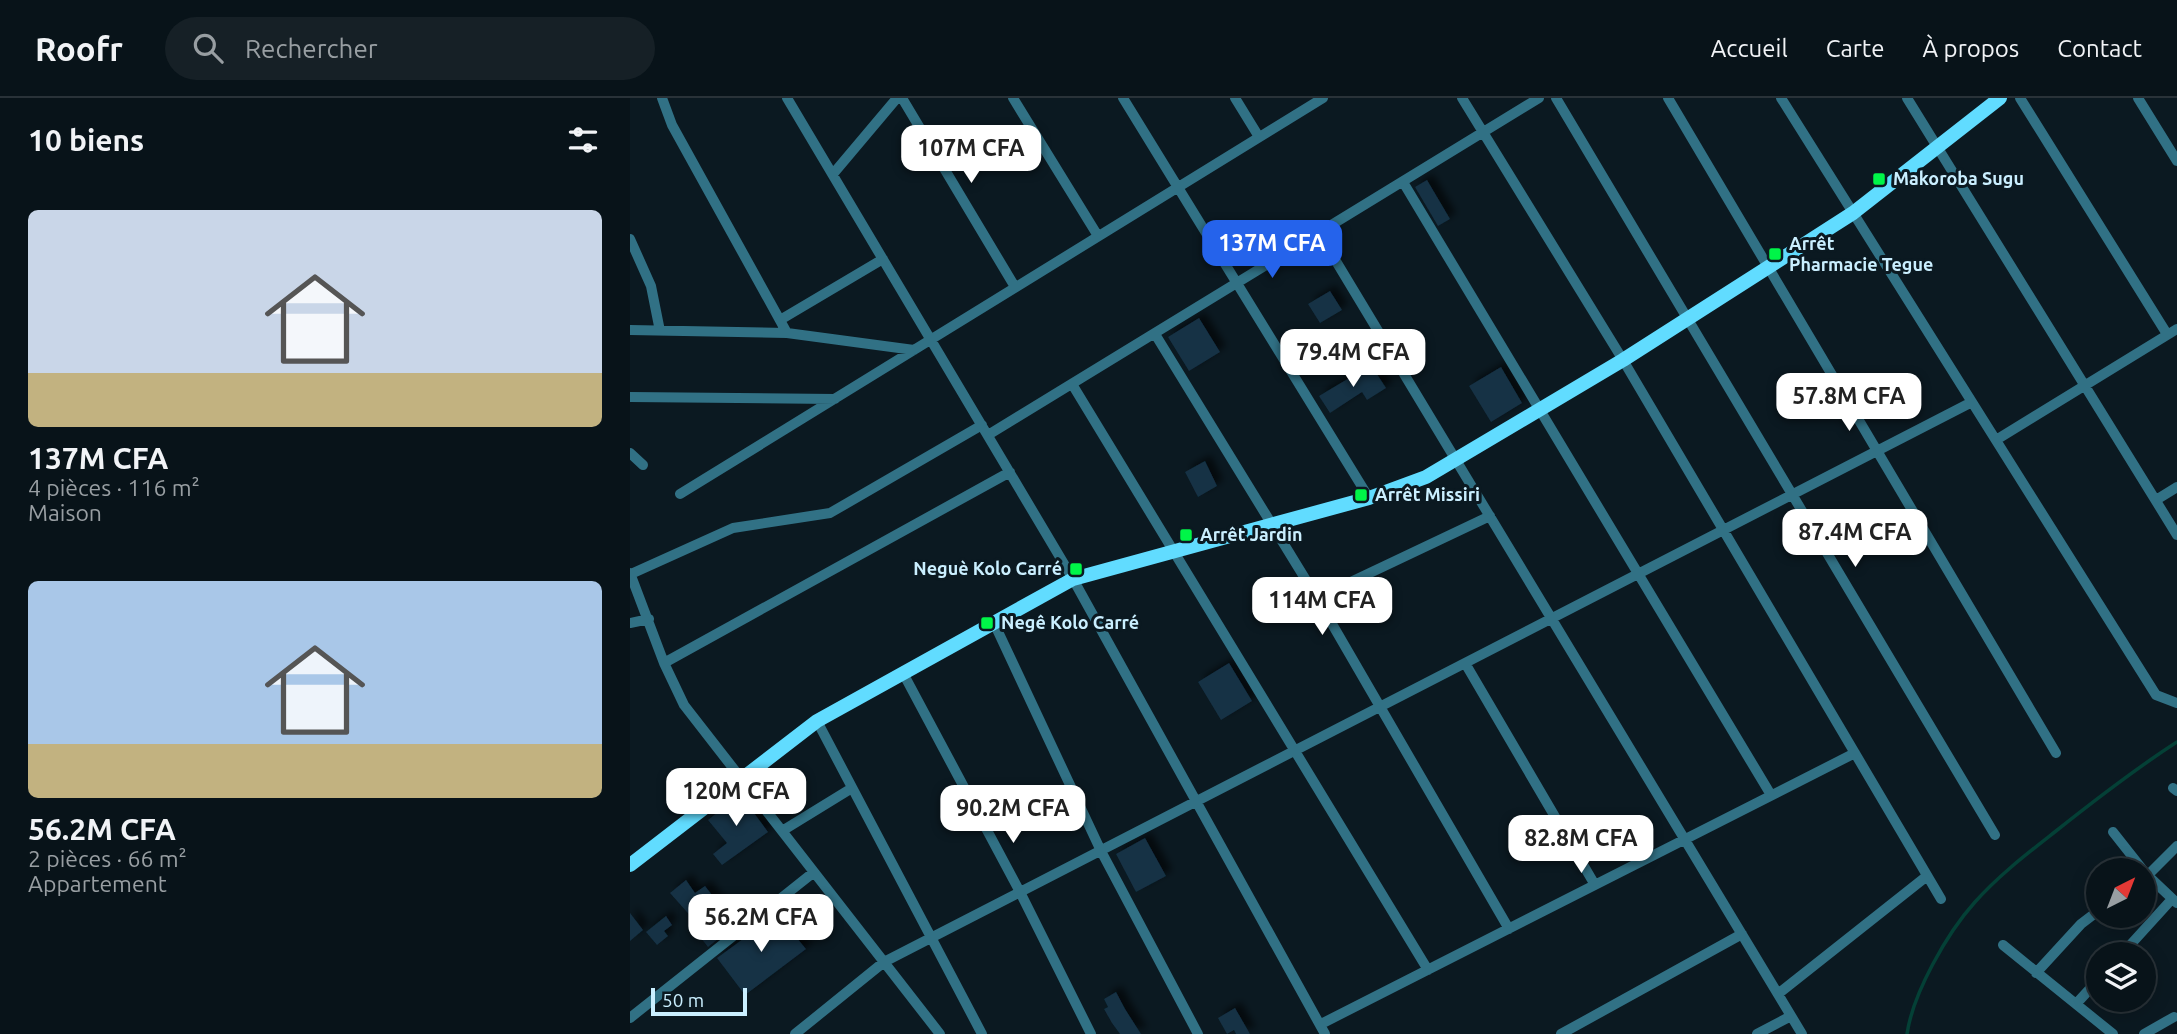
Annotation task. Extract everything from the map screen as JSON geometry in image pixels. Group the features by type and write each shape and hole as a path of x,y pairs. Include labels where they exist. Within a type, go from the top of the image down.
{"street":[{"path":"662,98 672,125 787,333"},
{"path":"787,98 1073,579 1323,1029 1428,970 1855,753"},
{"path":"833,174 900,98 1015,287"},
{"path":"1013,98 1098,236"},
{"path":"1123,98 1369,498"},
{"path":"1235,98 1259,137"},
{"path":"680,494 1323,98"},
{"path":"1462,98 1623,360 1941,899"},
{"path":"988,435 1539,98"},
{"path":"1556,98 1995,835"},
{"path":"1668,98 2056,753"},
{"path":"1781,98 2156,695 2176,702"},
{"path":"1907,98 2177,535"},
{"path":"630,865 817,721 1073,579 1369,498 1426,477 1623,360 1853,213 2000,98"},
{"path":"2020,98 2167,334"},
{"path":"2138,98 2177,161"},
{"path":"1403,182 1771,796"},
{"path":"1319,233 1802,1034"},
{"path":"630,239 651,286 660,331"},
{"path":"780,320 883,259"},
{"path":"1996,440 2177,328"},
{"path":"630,330 787,333 914,350"},
{"path":"1155,334 1317,598 1509,929"},
{"path":"1072,384 1428,970"},
{"path":"630,397 835,400"},
{"path":"795,1034 884,962 1972,402"},
{"path":"940,1034 684,705 664,663 630,574 733,528 830,513 982,425"},
{"path":"630,453 643,465"},
{"path":"664,663 1010,472"},
{"path":"2156,500 2177,487"},
{"path":"1317,598 1490,516"},
{"path":"630,623 649,619"},
{"path":"994,622 1101,850 1198,1034"},
{"path":"1465,663 1595,885"},
{"path":"903,673 1020,892 1091,1034"},
{"path":"817,721 982,1034"},
{"path":"782,831 852,788"},
{"path":"2113,832 2132,858"},
{"path":"2156,864 2177,846"},
{"path":"630,1018 814,872"},
{"path":"1778,994 1927,876"},
{"path":"2134,942 2174,901 2156,885"},
{"path":"2036,973 2086,920"},
{"path":"1561,1034 1742,934"},
{"path":"2003,945 2113,1034"},
{"path":"2076,1004 2086,993"},
{"path":"1757,1034 1791,1016"},
{"path":"2144,1034 2174,1017"}],"building":[{"path":"1427,180 1450,219 1438,226 1415,187"},
{"path":"1330,291 1342,310 1320,323 1308,304"},
{"path":"1199,318 1220,352 1189,371 1168,337"},
{"path":"1371,365 1386,388 1367,400 1362,392 1330,413 1319,396"},
{"path":"1501,367 1522,403 1491,422 1469,386"},
{"path":"1205,461 1217,486 1198,497 1185,472"},
{"path":"1229,663 1252,701 1221,720 1198,682"},
{"path":"740,794 768,832 722,865 713,854 727,843 708,820"},
{"path":"1145,838 1166,876 1136,892 1116,854"},
{"path":"686,880 695,893 705,886 735,925 708,947 690,924 694,920 670,893"},
{"path":"630,913 643,930 630,941"},
{"path":"777,914 806,949 745,995 717,958"},
{"path":"666,916 672,925 664,931 668,936 657,945 646,932"},
{"path":"1116,992 1141,1034 1120,1034 1112,1023 1104,1009 1108,1007 1104,999"},
{"path":"1235,1008 1250,1034 1236,1034 1234,1030 1227,1034 1218,1018"}],"waterway":[{"path":"1907,1034 1916,1000 1933,964 1953,930 1984,892 2115,785 2177,742"}],"place":[{"name":"Makoroba Sugu","path":"1879,179"},
{"name":"Arrêt Pharmacie Tegue","path":"1775,254"},
{"name":"Arrêt Missiri","path":"1361,495"},
{"name":"Arrêt Jardin","path":"1186,535"},
{"name":"Neguè Kolo Carré","path":"1076,569"},
{"name":"Negê Kolo Carré","path":"987,623"}]}
